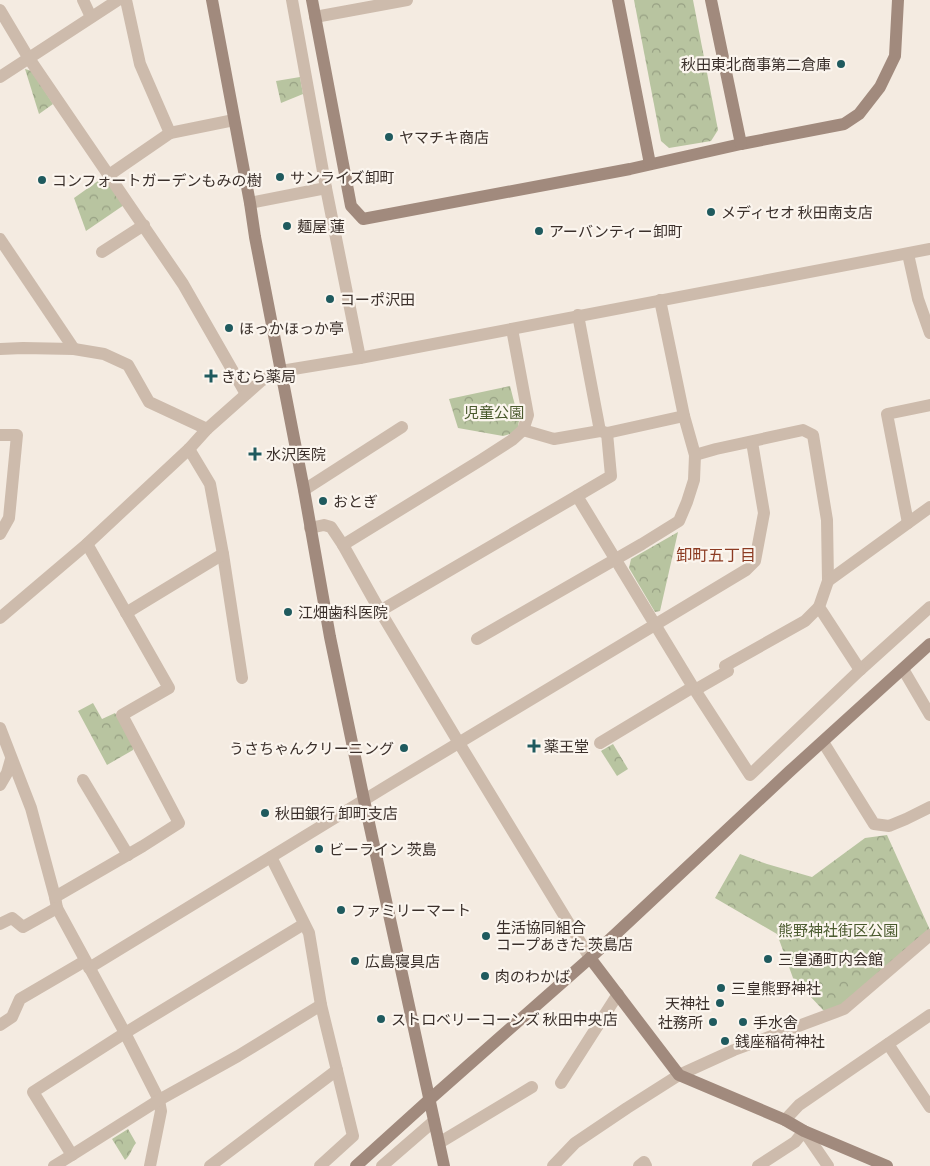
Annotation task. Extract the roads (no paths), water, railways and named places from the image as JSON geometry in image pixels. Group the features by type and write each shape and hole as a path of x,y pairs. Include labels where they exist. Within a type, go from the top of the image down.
{"street":[{"path":"84,0 91,16"},
{"path":"0,77 118,0"},
{"path":"126,0 140,64 170,133"},
{"path":"212,0 330,637 444,1166"},
{"path":"292,0 326,188 360,358"},
{"path":"312,0 351,206 363,219 630,169 741,144 844,124 859,114 880,87 895,56 898,0"},
{"path":"315,17 407,0"},
{"path":"618,0 650,164"},
{"path":"711,0 741,144"},
{"path":"0,10 28,58 183,284 246,394"},
{"path":"109,175 170,133 234,120"},
{"path":"250,202 326,188"},
{"path":"102,252 144,225"},
{"path":"0,238 74,349"},
{"path":"1,616 87,544 246,394 261,381 281,371 360,358 930,249"},
{"path":"908,254 918,298 930,333"},
{"path":"477,639 679,521 688,502 694,480 695,455 684,416 660,300"},
{"path":"380,611 611,476 578,316"},
{"path":"344,545 473,465 524,430 528,415 512,329"},
{"path":"0,349 74,349 104,354 128,365 149,402 207,429"},
{"path":"908,523 887,414 930,405"},
{"path":"524,430 554,439 603,432 684,416"},
{"path":"304,490 402,427"},
{"path":"600,744 728,671 725,666 805,621 819,607 828,581 827,520 813,435 803,430 695,455"},
{"path":"0,435 17,435 9,518 0,534"},
{"path":"0,1026 12,1018 20,999 87,965 271,857 746,570 755,561 764,512 752,442"},
{"path":"189,448 210,484 242,678"},
{"path":"577,496 694,689 750,775 860,670 930,607"},
{"path":"828,581 930,507"},
{"path":"310,528 324,525 331,527 344,545 380,611 458,743 590,958 679,1075 886,1166"},
{"path":"0,924 12,918 23,927 128,855 179,823 122,715 169,688 87,544"},
{"path":"126,613 223,554"},
{"path":"819,607 860,670"},
{"path":"356,1166 590,958 930,644"},
{"path":"903,669 930,715"},
{"path":"0,728 31,808 56,903 159,1100 161,1111 150,1166"},
{"path":"823,742 874,824 889,826 930,807"},
{"path":"0,785 7,773 11,759"},
{"path":"83,780 128,855"},
{"path":"271,857 309,933 321,1005 353,1136 320,1166"},
{"path":"72,1155 33,1092 125,1033 304,924"},
{"path":"556,1165 576,1143 626,1108 679,1075 741,1048 844,1009 930,936"},
{"path":"561,1083 618,994"},
{"path":"54,1166 159,1100 238,1056 321,1005"},
{"path":"785,1120 799,1105 930,1015"},
{"path":"888,1044 929,1103"},
{"path":"210,1166 337,1070"},
{"path":"439,1143 532,1087"},
{"path":"382,1166 434,1121"},
{"path":"758,1166 795,1142 804,1131"},
{"path":"804,1131 828,1166"},
{"path":"639,1166 644,1162 646,1166"}],"place":[{"name":"秋田東北商事第二倉庫","path":"841,64"},
{"name":"ヤマチキ商店","path":"389,137"},
{"name":"サンライズ卸町","path":"280,177"},
{"name":"コンフォートガーデンもみの樹","path":"42,180"},
{"name":"メディセオ 秋田南支店","path":"711,212"},
{"name":"麺屋 蓮","path":"287,226"},
{"name":"アーバンティー卸町","path":"539,231"},
{"name":"コーポ沢田","path":"330,299"},
{"name":"ほっかほっか亭","path":"229,328"},
{"name":"きむら薬局","path":"211,376"},
{"name":"水沢医院","path":"255,454"},
{"name":"おとぎ","path":"323,501"},
{"name":"江畑歯科医院","path":"288,612"},
{"name":"薬王堂","path":"534,746"},
{"name":"うさちゃんクリーニング","path":"404,748"},
{"name":"秋田銀行 卸町支店","path":"265,813"},
{"name":"ビーライン 茨島","path":"319,849"},
{"name":"ファミリーマート","path":"341,910"},
{"name":"生活協同組合 コープあきた 茨島店","path":"486,936"},
{"name":"三皇通町内会館","path":"768,959"},
{"name":"広島寝具店","path":"355,961"},
{"name":"肉のわかば","path":"485,976"},
{"name":"三皇熊野神社","path":"721,988"},
{"name":"天神社","path":"720,1003"},
{"name":"ストロベリーコーンズ 秋田中央店","path":"381,1019"},
{"name":"社務所","path":"713,1022"},
{"name":"手水舎","path":"743,1022"},
{"name":"銭座稲荷神社","path":"725,1041"}],"district":[{"name":"卸町五丁目","path":"716,554"}],"park label":[{"name":"児童公園","path":"494,412"},
{"name":"熊野神社街区公園","path":"838,930"}]}
